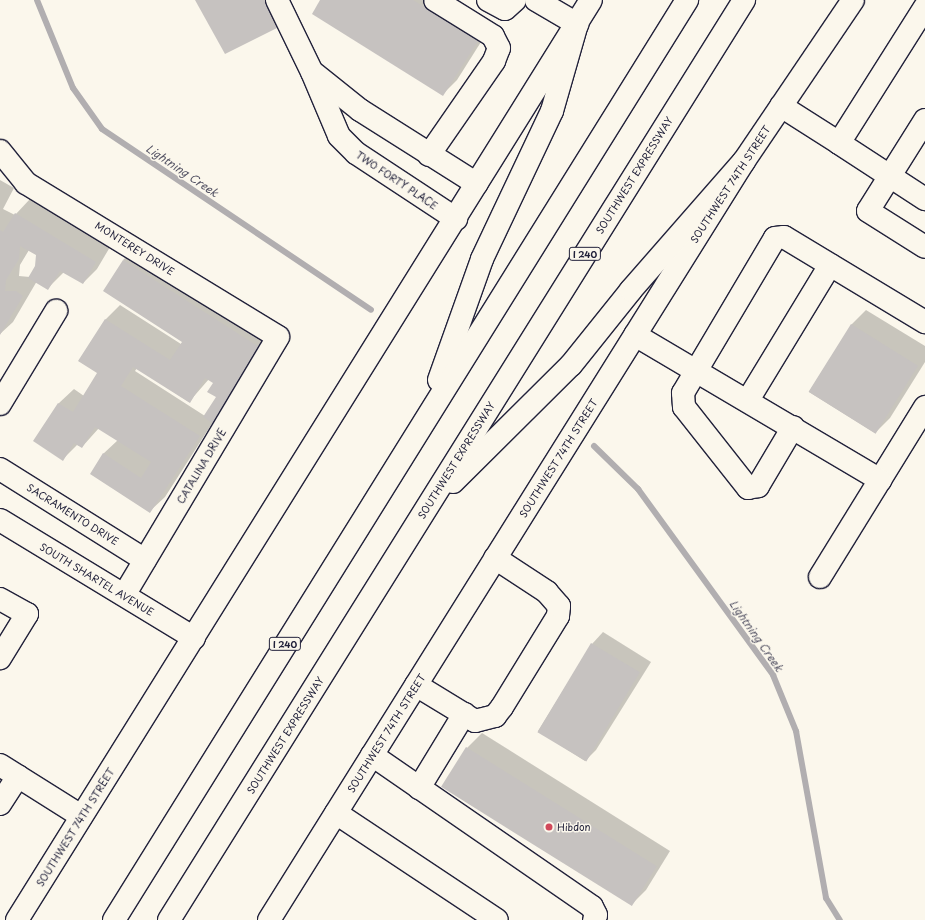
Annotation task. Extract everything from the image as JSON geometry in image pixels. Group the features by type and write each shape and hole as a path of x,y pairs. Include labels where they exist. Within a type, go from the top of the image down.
{"main road":[{"name":"TWO FORTY PLACE","path":"277,0 312,72 339,136 356,153 456,219"},
{"path":"429,155 494,61 499,48 493,36 435,0"},
{"path":"488,0 504,9 516,0"},
{"path":"425,419 482,259 552,111 577,24 536,0"},
{"name":"SOUTHWEST 74TH STREET","path":"17,920 456,219 591,0"},
{"name":"I 240","path":"114,920 425,419 688,0"},
{"name":"SOUTHWEST EXPRESSWAY","path":"169,920 744,0"},
{"name":"SOUTHWEST 74TH STREET","path":"270,920 744,161 853,0"},
{"path":"839,143 925,7"},
{"name":"TWO FORTY PLACE","path":"312,72 360,110 477,184"},
{"path":"781,106 925,199"},
{"path":"925,120 868,211 925,247"},
{"name":"MONTEREY DRIVE","path":"0,151 26,183 278,337"},
{"path":"426,508 571,365 631,290 744,161"},
{"path":"793,427 758,486 748,488 684,407 683,393 775,238 784,237 925,322"},
{"path":"748,400 830,265"},
{"path":"0,404 56,311"},
{"path":"635,335 748,400 880,480"},
{"name":"CATALINA DRIVE","path":"124,595 278,337"},
{"path":"820,577 925,407"},
{"name":"SACRAMENTO DRIVE","path":"0,469 145,560"},
{"name":"SOUTH SHARTEL AVENUE","path":"0,520 194,638"},
{"path":"416,685 475,721 495,716 558,616 559,606 547,592 495,558"},
{"path":"0,599 26,614 0,658"},
{"path":"419,788 464,714"},
{"path":"372,755 592,907 595,917"},
{"path":"0,765 81,816"},
{"path":"0,804 18,776"},
{"path":"336,813 497,920"},
{"path":"101,920 146,869"},
{"path":"178,920 189,887"}],"building":[{"path":"195,0 267,0 281,26 225,54"},
{"path":"320,0 413,0 478,41 443,96 312,14"},
{"path":"15,213 96,262 83,284 60,271 48,290 28,278 35,266 36,255 20,246 19,259 6,280 5,291 16,291 23,296 0,335 0,230 3,232"},
{"path":"123,260 267,352 219,427 203,417 216,397 207,392 213,383 205,378 190,403 133,367 121,386 200,436 150,513 90,474 103,453 141,478 151,462 95,427 82,448 74,443 63,461 33,441 58,403 73,412 97,373 78,361 105,319 170,360 182,342 103,291"},
{"path":"851,324 918,366 876,434 809,392"},
{"path":"591,643 640,672 586,762 537,732"},
{"name":"Hibdon","path":"466,747 657,866 632,906 441,787"}],"waterway":[{"name":"Lightning Creek","path":"37,0 73,88 102,129 371,310"},
{"name":"Lightning Creek","path":"594,446 638,489 773,675 796,731 826,898 840,920"}],"place":[{"name":"Hibdon","path":"549,827"}]}
